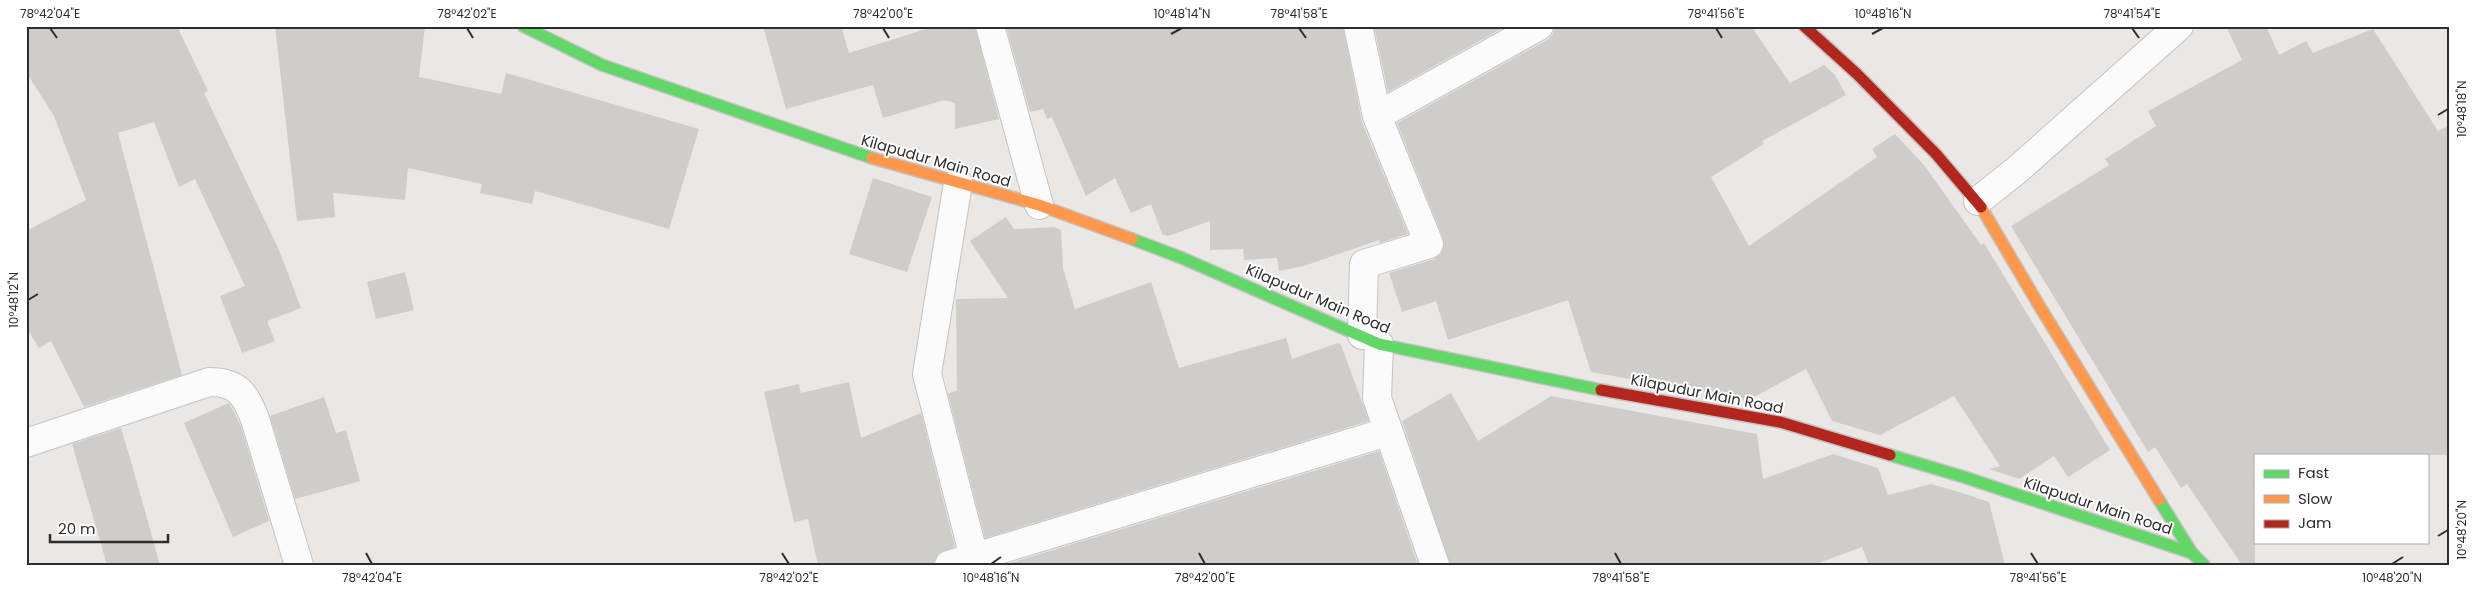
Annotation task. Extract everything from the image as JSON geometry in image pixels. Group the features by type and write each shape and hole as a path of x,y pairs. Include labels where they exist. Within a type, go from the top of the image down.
{"street":[{"name":"Kilapudur Main Road","path":"523,26 602,64 864,156 1039,205 1182,258 1371,339 1548,380 1780,422 1964,477 2192,553 2204,565"},
{"path":"990,26 1039,205"},
{"path":"1358,26 1377,116 1429,244 1364,264 1377,398 1387,432 1435,565"},
{"path":"1377,116 1539,26"},
{"path":"1804,26 1903,121 1978,201 2040,307 2192,553"},
{"path":"1978,201 2179,26"},
{"path":"958,183 926,374 966,562 1387,432"},
{"path":"26,443 209,382 223,382 236,387 248,401 255,419 299,565"}],"building":[{"path":"26,26 177,26 208,91 204,93 279,250 301,308 267,321 275,341 242,353 220,296 245,286 195,179 179,187 154,122 118,133 182,375 84,407 51,341 39,348 26,327 26,231 86,200 54,116 26,72"},
{"path":"275,26 425,26 419,77 501,94 506,73 699,129 669,229 535,191 532,204 480,193 482,184 408,168 405,200 333,193 335,217 297,221"},
{"path":"763,26 841,26 849,53 936,26 975,26 999,119 955,129 955,103 944,100 883,118 873,85 786,109"},
{"path":"1006,26 1343,26 1362,122 1408,234 1380,243 1379,240 1304,266 1279,271 1277,258 1244,260 1243,249 1210,250 1210,221 1168,236 1162,234 1151,204 1131,213 1115,178 1086,196 1052,117 1047,119 1043,109 1030,112"},
{"path":"1374,26 1506,26 1388,92"},
{"path":"1555,26 1751,26 1790,83 1824,65 1835,75 1846,95 1762,141 1764,144 1711,177 1749,246 1877,157 1872,149 1895,134 1924,165 1981,245 1984,243 2110,450 2068,477 2054,456 2019,479 1989,469 2000,466 1954,396 1880,435 1832,421 1806,369 1752,398 1752,401 1591,372 1568,300 1448,340 1436,301 1402,312 1389,273 1434,259 1441,254 1444,246 1443,238 1397,123 1547,40 1553,34"},
{"path":"2226,26 2266,26 2279,55 2306,41 2313,53 2373,29 2438,131 2450,125 2450,455 2254,454 2255,565 2242,565 2187,484 2181,488 2155,447 2148,452 2011,226 2109,165 2105,159 2156,126 2148,111 2242,60"},
{"path":"873,178 932,197 907,272 849,254"},
{"path":"1006,217 1014,229 1054,227 1061,230 1063,268 1075,309 1151,282 1179,368 1286,338 1292,359 1338,343 1341,345 1369,421 985,538 948,394 957,390 956,299 1008,298 970,241"},
{"path":"405,272 414,310 376,319 367,282"},
{"path":"849,382 861,438 921,413 955,547 938,554 934,565 818,565 808,519 794,522 764,392 799,384 801,393"},
{"path":"1451,393 1478,441 1551,396 1757,434 1763,479 1833,454 1878,468 1888,495 1931,484 1959,492 1989,502 2005,565 1869,565 1862,547 1813,565 1450,565 1402,421"},
{"path":"324,397 336,433 346,430 360,481 295,499 270,416"},
{"path":"229,403 241,426 269,521 233,537 184,423"},
{"path":"121,428 160,565 107,565 72,444"},
{"path":"1379,451 1418,565 1004,565"}],"traffic: fast":[{"path":"523,26 602,65 872,158"},
{"path":"1132,239 1182,258 1379,344 1601,390"},
{"path":"1890,455 1964,477 2192,553 2204,565"},
{"path":"2159,500 2192,553"}],"traffic: slow":[{"path":"872,158 1039,205 1132,239"},
{"path":"1981,207 2159,500"}],"traffic: jam":[{"path":"1804,26 1857,74 1936,154 1981,207"},
{"path":"1601,390 1780,422 1890,455"}]}
